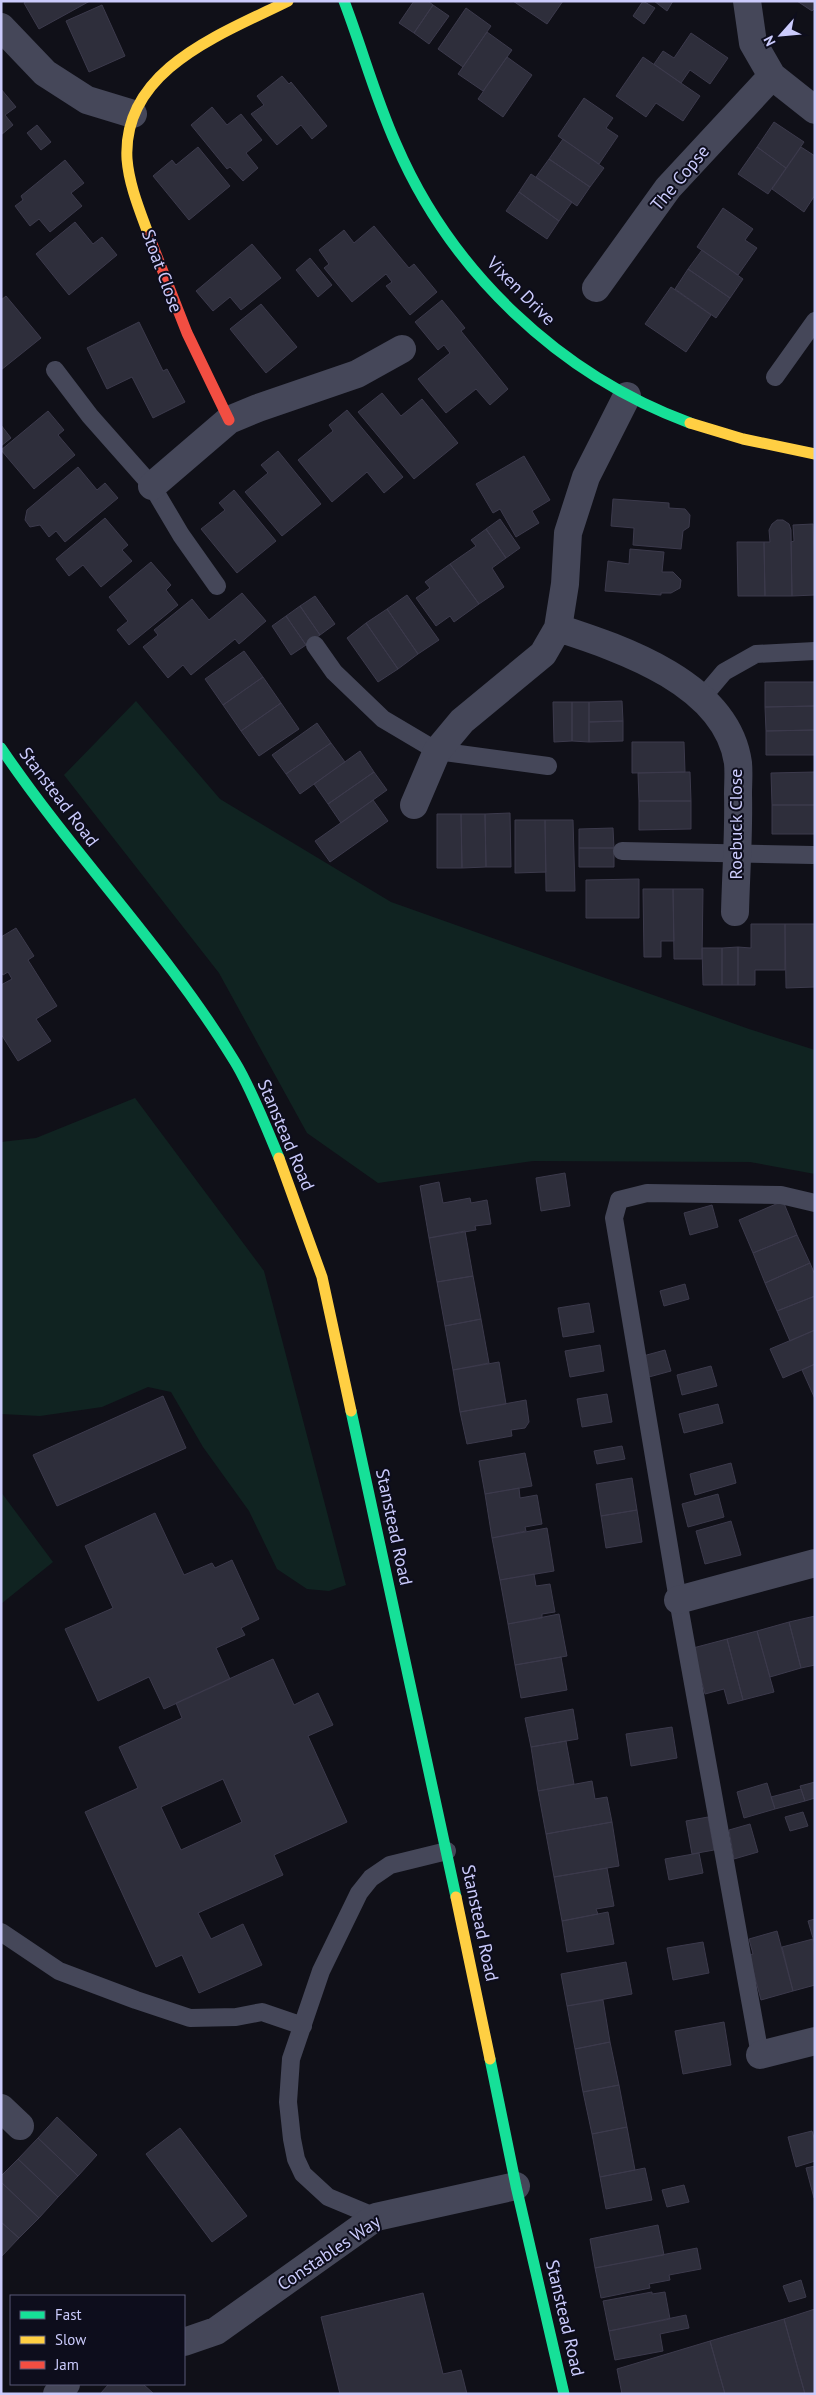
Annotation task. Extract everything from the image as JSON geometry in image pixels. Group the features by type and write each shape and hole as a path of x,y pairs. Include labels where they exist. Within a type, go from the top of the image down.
{"main road":[{"name":"Stoat Close","path":"229,420 204,374 176,310 131,184 127,148 133,114 148,89 178,59 288,1"},
{"name":"Vixen Drive","path":"344,1 380,105 405,164 432,210 465,258 500,300 577,365 627,396 697,427 764,446 815,454"},
{"name":"Stanstead Road","path":"1,748 28,789 192,997 236,1063 279,1157 322,1277 446,1850 516,2186 564,2394"}],"street":[{"path":"747,1 753,43 772,76 815,110"},
{"path":"1,27 45,74 87,100 133,114"},
{"name":"The Copse","path":"596,288 668,188 772,76"},
{"path":"152,486 229,420 357,374 402,349"},
{"path":"414,805 437,751 462,721 543,654 558,628 565,584 568,533 586,476 627,396"},
{"name":"Roebuck Close","path":"558,628 613,646 677,679 702,698 726,727 738,762 735,912"},
{"path":"678,1600 815,1563"},
{"path":"760,2055 815,2041"},
{"name":"Constables Way","path":"185,2342 216,2331 376,2217 516,2186"}],"lane":[{"path":"775,377 815,320"},
{"path":"55,370 90,416 152,486 181,535 217,586"},
{"path":"315,645 334,672 383,719 437,751 548,766"},
{"path":"702,698 724,672 756,654 815,651"},
{"path":"622,851 813,855"},
{"path":"760,2055 678,1600 614,1218 618,1200 646,1193 780,1195 815,1203"},
{"path":"376,2217 328,2197 303,2174 296,2159 288,2102 291,2059 321,1971 351,1908 371,1878 390,1865 446,1850"},
{"path":"1,1932 59,1970 136,2000 190,2018 236,2017 262,2012 303,2026"}],"green space":[{"path":"136,701 220,799 391,902 749,1029 815,1050 815,1174 750,1162 533,1161 378,1183 307,1133 219,973 64,775"},
{"path":"135,1098 264,1271 346,1585 329,1591 307,1589 277,1569 249,1511 203,1447 171,1392 148,1387 102,1407 40,1416 1,1414 1,1142 36,1138"},
{"path":"1,1492 53,1562 1,1604"}],"building":[{"path":"27,1 90,1 39,29 24,3"},
{"path":"414,1 428,1 433,5 414,33 399,23"},
{"path":"513,1 563,1 547,24"},
{"path":"643,1 655,8 644,24 633,16"},
{"path":"654,1 673,1 667,11"},
{"path":"797,1 815,1 815,8 812,11"},
{"path":"102,5 125,56 89,72 66,21"},
{"path":"433,5 449,16 429,44 414,33"},
{"path":"466,8 491,26 463,67 438,49"},
{"path":"487,32 512,50 483,91 458,74"},
{"path":"691,33 728,58 710,84 690,70 681,83 654,64 663,51 674,58"},
{"path":"507,57 532,75 503,117 478,99"},
{"path":"643,57 700,96 683,121 656,103 646,117 616,96"},
{"path":"282,76 289,84 291,82 327,126 312,139 301,125 277,145 251,114 264,105 257,96"},
{"path":"1,89 16,107 5,115 13,125 1,135"},
{"path":"584,98 613,118 606,128 618,136 599,164 558,136"},
{"path":"212,107 227,125 241,114 262,140 246,153 258,168 243,181 230,167 227,169 191,125"},
{"path":"774,122 804,142 786,168 757,147"},
{"path":"37,125 51,142 41,150 27,133"},
{"path":"563,139 604,168 590,187 549,159"},
{"path":"198,147 230,186 189,220 153,176 172,160 176,165"},
{"path":"757,147 786,168 768,194 738,174"},
{"path":"801,147 815,156 815,195 804,212 772,189"},
{"path":"549,159 590,187 577,206 536,177"},
{"path":"65,160 84,183 71,193 82,206 50,232 39,219 30,226 15,206 23,200 21,196"},
{"path":"531,174 572,202 559,221 519,192"},
{"path":"519,192 559,221 547,239 506,211"},
{"path":"723,208 753,229 745,240 757,248 738,275 697,247"},
{"path":"75,222 93,244 102,237 117,255 69,295 36,254"},
{"path":"374,226 409,268 414,264 437,292 410,315 386,286 392,282 386,274 352,302 324,268 329,264 319,250 344,230 354,243"},
{"path":"252,244 281,278 241,310 230,297 213,311 196,291"},
{"path":"702,250 743,279 730,298 688,269"},
{"path":"310,258 332,285 318,297 296,270"},
{"path":"688,269 730,298 716,318 675,289"},
{"path":"671,287 711,315 686,352 645,324"},
{"path":"6,296 41,338 1,370 1,300"},
{"path":"442,300 465,328 461,331 508,389 490,405 476,389 446,413 418,379 450,353 444,345 438,350 415,322"},
{"path":"261,304 297,347 266,373 230,329"},
{"path":"139,322 163,371 167,369 185,402 153,418 132,377 107,389 87,348"},
{"path":"382,393 401,416 422,399 458,443 414,479 358,412"},
{"path":"347,410 403,477 384,493 367,472 332,502 298,460 333,431 329,425"},
{"path":"48,411 64,430 58,435 75,455 34,489 1,450"},
{"path":"1,425 11,438 1,446"},
{"path":"278,451 321,504 282,536 245,492 268,473 261,465"},
{"path":"524,456 550,500 532,511 539,523 516,537 500,509 493,513 476,484"},
{"path":"78,467 97,490 105,483 118,498 65,542 56,531 49,537 40,525 30,527 25,520 27,510"},
{"path":"234,490 276,541 237,573 201,529 225,510 219,503"},
{"path":"613,499 669,503 669,508 685,509 690,515 689,527 683,531 681,549 633,545 634,528 611,526"},
{"path":"105,518 128,545 122,550 132,561 101,587 83,565 69,576 56,559"},
{"path":"500,519 520,548 506,558 486,529"},
{"path":"777,520 783,520 789,524 791,530 792,596 765,596 764,542 770,542 769,530"},
{"path":"813,524 815,595 792,596 791,542 794,541 793,525"},
{"path":"486,529 506,558 492,568 504,587 479,604 450,564 476,546 471,540"},
{"path":"737,542 764,542 765,596 738,596"},
{"path":"630,549 664,552 662,572 673,572 681,580 680,588 671,593 661,593 661,595 605,591 608,561 629,564"},
{"path":"151,562 171,585 166,590 178,605 129,645 117,630 128,621 109,597"},
{"path":"450,564 479,604 454,622 450,616 436,626 416,598 430,588 425,582"},
{"path":"242,593 266,621 239,644 235,639 191,675 183,665 168,678 143,647 158,635 154,630 192,599 209,620"},
{"path":"407,595 439,640 418,654 387,609"},
{"path":"315,596 335,624 320,635 300,606"},
{"path":"300,606 320,635 306,645 286,616"},
{"path":"387,609 418,654 398,669 366,623"},
{"path":"286,616 306,645 291,655 272,626"},
{"path":"366,623 398,669 378,682 347,638"},
{"path":"244,651 263,677 223,705 205,679"},
{"path":"263,677 281,703 241,731 223,705"},
{"path":"765,682 815,682 815,706 765,707"},
{"path":"622,701 623,721 589,722 589,702"},
{"path":"553,702 572,702 572,741 554,742"},
{"path":"572,702 589,702 589,742 572,741"},
{"path":"281,703 299,729 259,756 241,731"},
{"path":"815,706 815,730 766,731 765,707"},
{"path":"623,721 623,741 589,742 589,722"},
{"path":"317,723 331,743 286,774 272,755"},
{"path":"815,730 815,755 766,755 766,731"},
{"path":"632,742 684,742 685,772 632,773"},
{"path":"331,743 345,762 300,794 286,774"},
{"path":"360,751 374,772 328,804 314,784"},
{"path":"374,772 387,790 341,823 328,804"},
{"path":"690,772 691,801 639,801 638,773"},
{"path":"815,772 815,805 772,805 771,773"},
{"path":"373,800 388,821 330,862 315,841"},
{"path":"639,801 691,801 691,829 639,830"},
{"path":"772,805 815,805 815,834 772,834"},
{"path":"510,813 511,867 486,867 485,814"},
{"path":"437,814 461,814 462,868 437,868"},
{"path":"461,814 485,814 486,867 462,868"},
{"path":"515,820 545,820 546,872 515,873"},
{"path":"545,820 573,820 575,891 546,891"},
{"path":"613,828 614,848 579,848 579,829"},
{"path":"579,848 614,848 614,867 579,867"},
{"path":"639,879 639,918 586,918 586,880"},
{"path":"643,889 673,889 674,941 661,941 661,957 644,957"},
{"path":"673,889 703,889 702,959 674,959"},
{"path":"751,924 785,924 785,970 755,970 755,985 738,985 738,947 751,948"},
{"path":"785,924 815,924 815,987 786,988"},
{"path":"16,928 34,956 28,960 57,1006 36,1019 51,1041 18,1061 1,1034 1,985 12,979 8,972 3,975 1,972 1,937"},
{"path":"738,947 738,985 722,985 722,948"},
{"path":"702,948 722,948 722,985 703,985"},
{"path":"565,1173 570,1206 541,1211 536,1178"},
{"path":"439,1182 443,1203 470,1198 471,1203 487,1200 491,1224 475,1226 476,1230 429,1238 420,1186"},
{"path":"783,1201 797,1235 753,1253 739,1220"},
{"path":"712,1205 718,1227 690,1235 684,1213"},
{"path":"465,1231 473,1276 437,1282 429,1238"},
{"path":"797,1235 810,1263 765,1283 753,1253"},
{"path":"810,1263 815,1275 815,1296 777,1311 765,1283"},
{"path":"473,1276 481,1319 445,1326 437,1282"},
{"path":"685,1284 689,1299 664,1306 660,1291"},
{"path":"815,1296 815,1330 790,1341 777,1311"},
{"path":"589,1303 594,1332 563,1337 558,1308"},
{"path":"481,1319 489,1363 453,1370 445,1326"},
{"path":"815,1330 815,1364 783,1378 770,1349"},
{"path":"600,1345 604,1371 570,1377 565,1351"},
{"path":"665,1350 671,1371 649,1377 643,1356"},
{"path":"499,1362 506,1404 460,1412 453,1370"},
{"path":"815,1364 815,1399 802,1370"},
{"path":"711,1366 717,1386 682,1395 677,1375"},
{"path":"607,1394 612,1422 582,1427 577,1399"},
{"path":"163,1396 186,1448 57,1506 33,1455"},
{"path":"526,1400 529,1422 525,1428 511,1430 512,1436 467,1444 460,1412"},
{"path":"718,1404 723,1423 684,1433 679,1414"},
{"path":"622,1446 625,1459 597,1464 594,1451"},
{"path":"525,1453 532,1486 485,1494 479,1461"},
{"path":"731,1463 736,1483 695,1495 690,1474"},
{"path":"632,1478 637,1510 601,1516 596,1484"},
{"path":"519,1488 520,1498 537,1495 542,1524 525,1527 526,1531 492,1538 485,1494"},
{"path":"718,1494 724,1517 688,1527 682,1504"},
{"path":"637,1510 642,1542 606,1548 601,1516"},
{"path":"155,1513 184,1575 212,1563 215,1568 232,1560 259,1619 241,1628 245,1635 216,1648 230,1679 164,1709 149,1677 98,1701 65,1629 113,1608 85,1546"},
{"path":"731,1521 741,1555 705,1564 696,1531"},
{"path":"547,1528 554,1571 500,1580 492,1538"},
{"path":"534,1574 536,1586 550,1584 555,1612 542,1614 542,1618 508,1624 500,1580"},
{"path":"559,1614 567,1656 515,1665 508,1624"},
{"path":"815,1616 815,1665 801,1668 789,1622"},
{"path":"789,1622 801,1668 770,1677 757,1631"},
{"path":"757,1631 774,1692 743,1700 727,1639"},
{"path":"727,1639 743,1700 728,1704 724,1689 705,1694 693,1648"},
{"path":"561,1657 567,1690 521,1698 515,1665"},
{"path":"273,1659 294,1705 318,1693 333,1725 308,1736 347,1822 274,1855 283,1875 198,1913 211,1939 243,1924 262,1965 199,1993 182,1955 156,1967 85,1812 138,1788 119,1747 182,1718 176,1703","holes":["223,1779 242,1822 181,1850 161,1807"]},
{"path":"573,1709 578,1739 531,1747 525,1718"},
{"path":"672,1727 677,1758 631,1766 626,1734"},
{"path":"566,1741 574,1784 538,1791 531,1747"},
{"path":"592,1781 595,1799 607,1797 612,1822 546,1834 538,1791"},
{"path":"815,1782 815,1798 805,1801 800,1786"},
{"path":"767,1783 775,1809 744,1818 737,1792"},
{"path":"801,1789 805,1801 775,1809 771,1797"},
{"path":"803,1812 808,1826 790,1831 785,1817"},
{"path":"708,1817 714,1850 692,1854 686,1821"},
{"path":"612,1822 619,1866 554,1877 546,1834"},
{"path":"750,1824 758,1852 734,1859 729,1830"},
{"path":"699,1853 703,1873 669,1880 665,1859"},
{"path":"607,1868 614,1906 596,1909 598,1914 562,1921 554,1877"},
{"path":"608,1912 614,1944 567,1952 562,1921"},
{"path":"815,1919 815,1945 808,1921"},
{"path":"777,1931 793,1991 761,2000 749,1955 753,1954 749,1939"},
{"path":"813,1939 815,1985 793,1991 782,1947"},
{"path":"703,1942 709,1973 673,1980 667,1948"},
{"path":"626,1962 632,1994 567,2006 561,1974"},
{"path":"603,2000 610,2042 575,2049 567,2006"},
{"path":"724,2022 731,2065 683,2074 675,2031"},
{"path":"610,2042 619,2085 583,2092 575,2049"},
{"path":"619,2085 627,2127 592,2134 583,2092"},
{"path":"57,2117 97,2155 78,2176 38,2138"},
{"path":"627,2127 635,2170 600,2177 592,2134"},
{"path":"180,2128 247,2216 212,2242 146,2154"},
{"path":"812,2131 815,2141 815,2161 796,2167 788,2137"},
{"path":"38,2138 78,2176 58,2197 18,2159"},
{"path":"18,2159 58,2197 39,2218 1,2182 1,2176"},
{"path":"815,2166 815,2198 814,2198 806,2168"},
{"path":"645,2168 652,2200 606,2209 600,2177"},
{"path":"1,2182 39,2218 19,2238 1,2222"},
{"path":"684,2185 689,2202 667,2207 662,2190"},
{"path":"1,2222 19,2238 1,2257"},
{"path":"658,2225 664,2255 595,2268 590,2239"},
{"path":"697,2248 701,2269 669,2275 670,2280 649,2284 650,2288 601,2298 595,2268"},
{"path":"801,2280 806,2297 789,2302 783,2286"},
{"path":"652,2292 652,2294 665,2292 670,2319 609,2331 603,2301"},
{"path":"423,2293 443,2374 461,2370 467,2394 340,2394 321,2317"},
{"path":"815,2309 815,2394 805,2394 784,2319"},
{"path":"686,2315 689,2328 660,2334 663,2351 615,2360 609,2331"},
{"path":"784,2319 805,2394 725,2394 710,2341"},
{"path":"710,2341 725,2394 622,2394 617,2369"},
{"path":"108,2385 144,2385 154,2394 100,2394"}],"traffic: fast":[{"path":"344,1 396,144 419,191 447,235 479,276 515,314 554,347 597,377 642,402 690,423"},
{"path":"1,748 29,788 180,981 208,1021 247,1084 279,1158"},
{"path":"351,1411 456,1897"},
{"path":"490,2059 516,2186 564,2394"}],"traffic: slow":[{"path":"149,236 132,188 127,159 130,128 141,101 158,78 181,59 234,27 288,1"},
{"path":"690,423 743,439 815,454"},
{"path":"279,1158 322,1277 351,1411"},
{"path":"456,1897 490,2059"}],"traffic: jam":[{"path":"149,236 187,333 229,420"}]}
